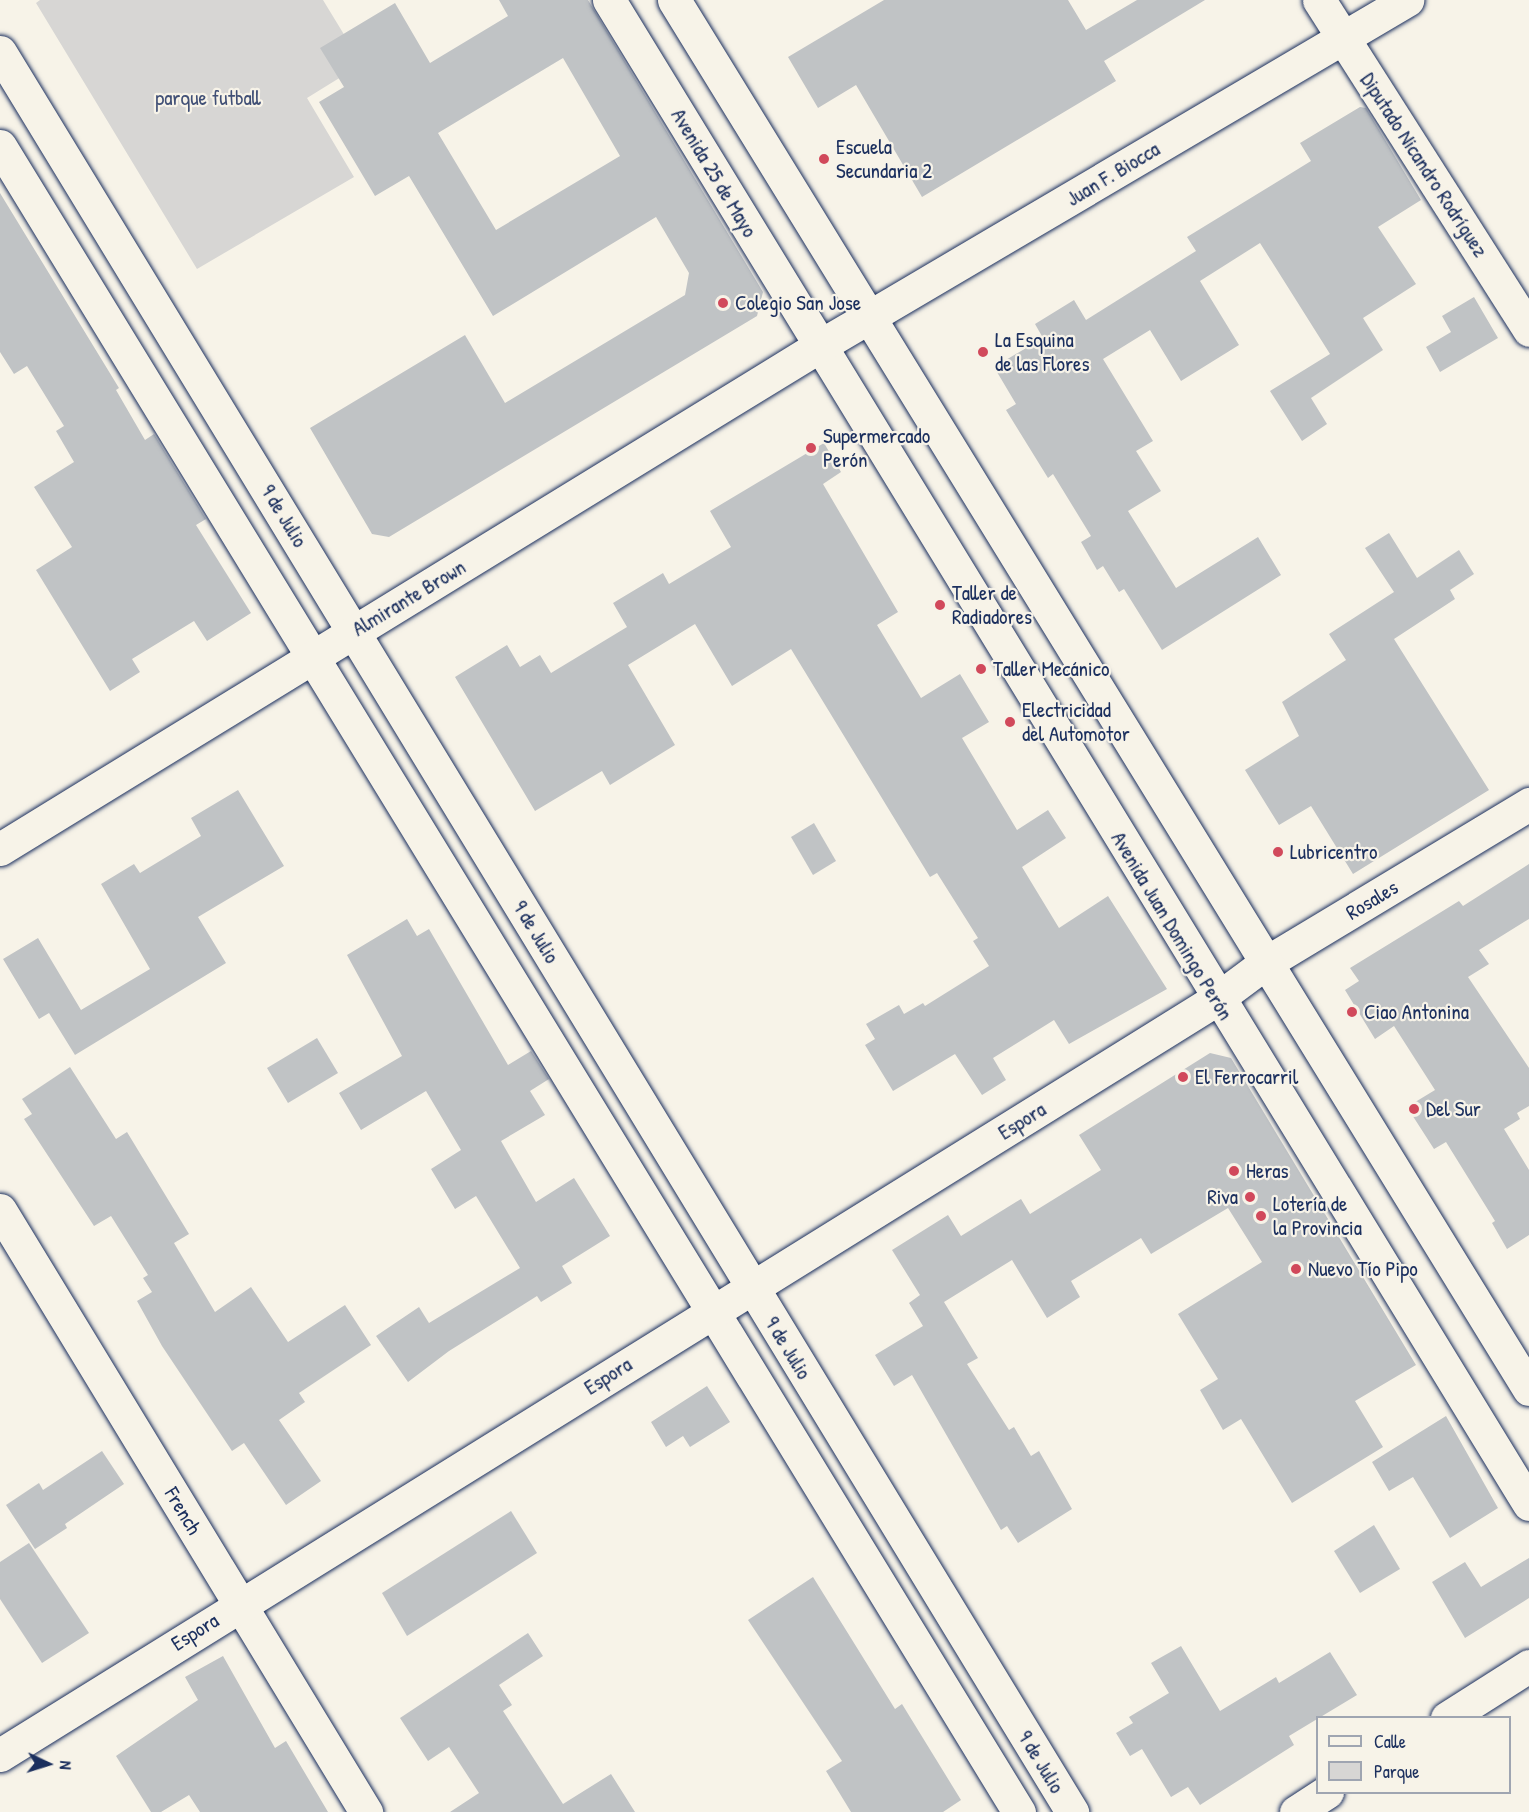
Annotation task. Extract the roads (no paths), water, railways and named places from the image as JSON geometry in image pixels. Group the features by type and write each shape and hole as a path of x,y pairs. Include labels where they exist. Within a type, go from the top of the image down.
{"street":[{"name":"Avenida 25 de Mayo","path":"609,0 818,347"},
{"path":"674,0 1264,964 1529,1389"},
{"name":"Diputado Nicandro Rodríguez","path":"1319,0 1529,330"},
{"name":"Juan F. Biocca","path":"818,347 1407,0"},
{"name":"9 de Julio","path":"0,51 1072,1812"},
{"name":"9 de Julio","path":"0,146 314,655 1018,1812"},
{"name":"Almirante Brown","path":"0,849 818,347"},
{"name":"Avenida Juan Domingo Perón","path":"818,347 1529,1504"},
{"name":"Rosales","path":"1217,999 1264,964 1529,804"},
{"name":"Espora","path":"0,1755 1217,999"},
{"name":"French","path":"0,1210 366,1812"},
{"path":"1450,1716 1529,1666"},
{"path":"1296,1812 1324,1794"}],"place":[{"name":"Escuela Secundaria 2","path":"824,159"},
{"name":"Colegio San Jose","path":"723,303"},
{"name":"La Esquina de las Flores","path":"983,352"},
{"name":"Supermercado Perón","path":"811,448"},
{"name":"Taller de Radiadores","path":"940,605"},
{"name":"Taller Mecánico","path":"981,669"},
{"name":"Electricidad del Automotor","path":"1010,722"},
{"name":"Lubricentro","path":"1278,852"},
{"name":"Ciao Antonina","path":"1352,1012"},
{"name":"El Ferrocarril","path":"1183,1077"},
{"name":"Del Sur","path":"1414,1109"},
{"name":"Heras","path":"1234,1171"},
{"name":"Riva","path":"1250,1197"},
{"name":"Lotería de la Provincia","path":"1261,1216"},
{"name":"Nuevo Tío Pipo","path":"1296,1269"}],"park label":[{"name":"parque futball","path":"208,98"}]}
